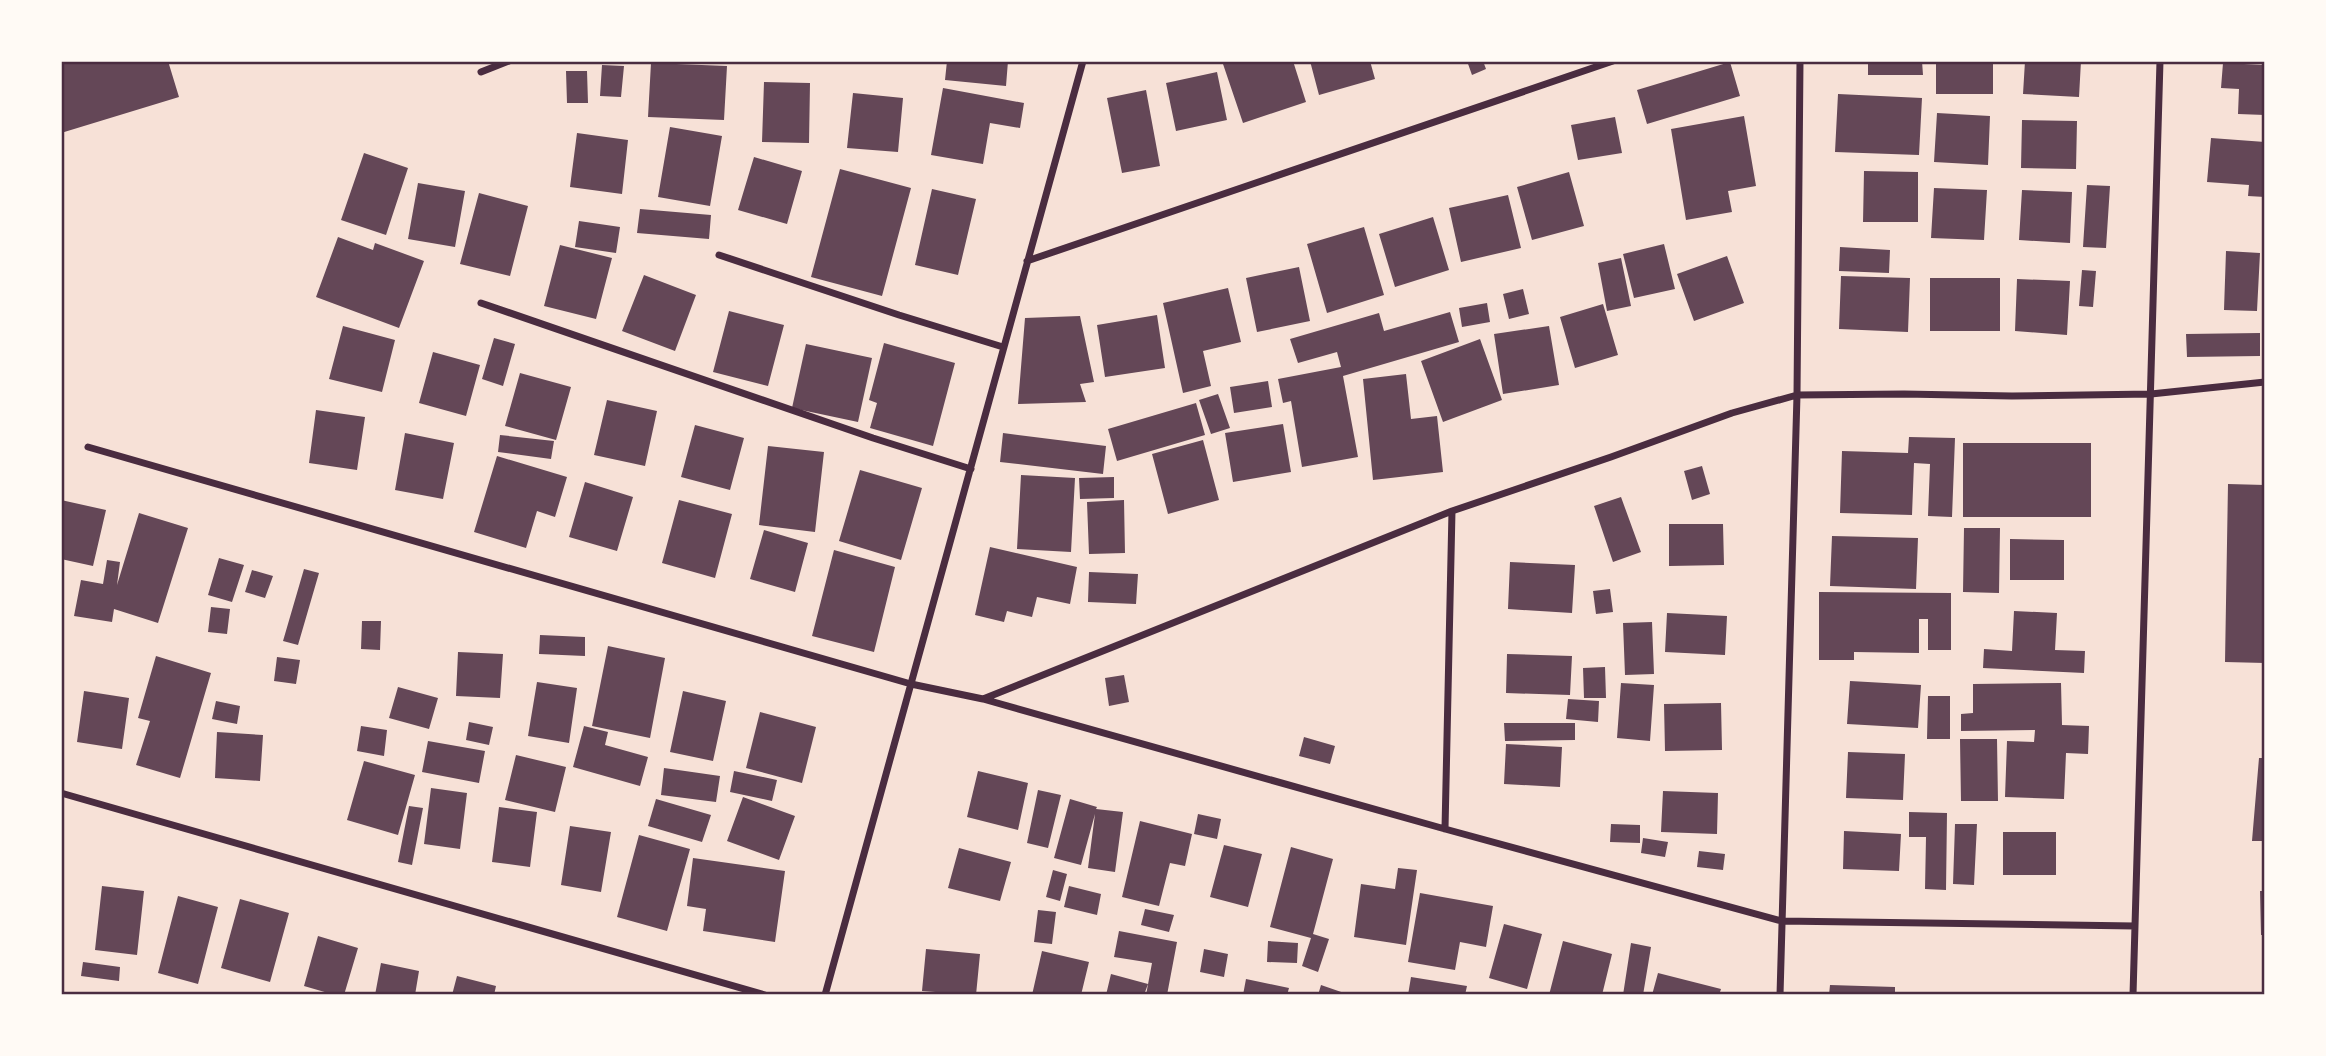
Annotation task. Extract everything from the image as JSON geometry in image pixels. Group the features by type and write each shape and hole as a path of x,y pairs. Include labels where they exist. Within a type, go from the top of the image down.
{"street":[{"path":"481,72 509,61"},
{"path":"825,995 1083,61"},
{"path":"1027,261 1613,61"},
{"path":"1780,995 1797,395 1800,61"},
{"path":"2133,995 2160,61"},
{"path":"719,255 1003,347"},
{"path":"481,303 971,469"},
{"path":"983,699 1452,511 1732,413 1797,395 2151,394 2265,382"},
{"path":"88,447 911,684 983,699 1445,830 1781,921 2135,926"},
{"path":"1445,830 1452,511"},
{"path":"61,793 765,995"}],"building":[{"path":"61,61 168,61 179,97 61,133"},
{"path":"947,61 1008,61 1006,86 945,80"},
{"path":"1232,61 1293,61 1306,102 1243,123 1223,64"},
{"path":"1310,61 1370,61 1375,79 1319,95"},
{"path":"1467,61 1483,61 1486,69 1472,75"},
{"path":"1868,61 1922,61 1923,75 1868,75"},
{"path":"1936,61 1993,61 1993,94 1936,94"},
{"path":"2025,61 2081,61 2079,97 2023,94"},
{"path":"1730,62 1740,96 1647,124 1637,90"},
{"path":"651,63 727,66 724,120 648,117"},
{"path":"2223,63 2265,65 2265,115 2238,114 2239,89 2221,88"},
{"path":"602,65 624,66 621,97 600,96"},
{"path":"566,71 587,71 588,103 567,103"},
{"path":"1217,72 1227,120 1176,131 1166,83"},
{"path":"764,82 810,83 809,143 762,142"},
{"path":"943,88 1024,103 1020,128 990,123 983,164 931,155"},
{"path":"1146,90 1160,166 1122,173 1107,98"},
{"path":"853,93 903,98 898,152 847,148"},
{"path":"1838,94 1922,98 1919,155 1835,152"},
{"path":"1937,113 1990,116 1988,165 1934,162"},
{"path":"1744,116 1756,186 1728,191 1732,212 1686,220 1671,129"},
{"path":"1615,117 1622,153 1578,160 1571,125"},
{"path":"2022,120 2077,121 2076,169 2021,168"},
{"path":"670,127 722,136 710,206 658,197"},
{"path":"577,133 628,140 622,194 570,187"},
{"path":"2211,138 2265,142 2265,197 2248,196 2249,185 2207,182"},
{"path":"364,153 408,168 386,235 341,220"},
{"path":"754,157 802,171 787,224 738,210"},
{"path":"840,169 911,188 882,296 811,277"},
{"path":"1864,171 1918,172 1918,222 1863,222"},
{"path":"1569,172 1584,226 1532,240 1517,187"},
{"path":"418,183 465,191 455,247 408,239"},
{"path":"2087,185 2110,186 2106,248 2083,247"},
{"path":"1934,188 1987,190 1984,240 1931,238"},
{"path":"932,189 976,199 958,275 915,265"},
{"path":"2022,190 2072,192 2070,243 2019,240"},
{"path":"479,193 528,206 510,276 460,264"},
{"path":"1508,195 1521,248 1461,262 1449,208"},
{"path":"640,209 711,215 709,239 637,233"},
{"path":"1433,217 1449,270 1395,287 1379,234"},
{"path":"579,221 620,227 616,253 575,247"},
{"path":"1364,227 1384,295 1327,313 1307,244"},
{"path":"338,237 373,250 375,243 424,261 399,328 316,297"},
{"path":"1664,244 1675,289 1634,298 1623,254"},
{"path":"560,245 612,258 596,319 544,306"},
{"path":"1840,247 1890,250 1889,273 1839,271"},
{"path":"2226,251 2260,253 2257,311 2224,310"},
{"path":"1727,256 1744,303 1694,321 1677,274"},
{"path":"1621,258 1631,306 1607,311 1598,263"},
{"path":"1299,267 1310,321 1257,332 1246,278"},
{"path":"2082,270 2096,271 2093,307 2079,306"},
{"path":"644,275 696,295 675,351 622,331"},
{"path":"1841,276 1910,278 1908,332 1839,329"},
{"path":"1930,278 2000,278 2000,331 1930,331"},
{"path":"2017,279 2070,281 2067,335 2015,331"},
{"path":"1228,288 1241,342 1203,351 1211,386 1183,393 1163,303"},
{"path":"1523,289 1529,314 1509,319 1503,294"},
{"path":"1487,303 1490,322 1462,327 1459,308"},
{"path":"1603,304 1618,355 1575,368 1560,317"},
{"path":"729,311 784,325 768,386 713,372"},
{"path":"1450,312 1459,342 1343,376 1358,457 1302,467 1291,401 1283,403 1278,379 1341,367 1337,352 1298,363 1290,339 1379,313 1384,331"},
{"path":"1157,315 1165,368 1105,377 1097,325"},
{"path":"1080,316 1094,382 1080,384 1086,402 1018,404 1025,318"},
{"path":"343,326 395,340 382,392 329,379"},
{"path":"1549,326 1559,385 1503,394 1494,334"},
{"path":"2260,333 2260,356 2187,357 2186,334"},
{"path":"494,338 515,344 503,386 482,379"},
{"path":"1480,339 1502,400 1443,422 1421,361"},
{"path":"884,343 955,363 933,446 870,428 877,403 869,400"},
{"path":"806,344 872,358 858,422 792,408"},
{"path":"433,352 480,365 466,416 419,403"},
{"path":"520,373 571,387 556,440 505,426"},
{"path":"1406,374 1411,419 1437,416 1443,472 1373,480 1363,379"},
{"path":"1268,381 1272,407 1234,413 1230,387"},
{"path":"1218,394 1230,428 1211,434 1199,400"},
{"path":"607,400 657,411 645,466 594,455"},
{"path":"1196,403 1205,435 1117,461 1108,429"},
{"path":"316,410 365,417 357,470 309,463"},
{"path":"1283,424 1291,472 1233,482 1225,433"},
{"path":"695,425 744,438 730,490 681,477"},
{"path":"405,433 454,443 443,499 395,490"},
{"path":"1003,433 1106,446 1103,474 1000,462"},
{"path":"500,435 554,441 551,459 498,452"},
{"path":"1909,437 1955,438 1952,517 1928,516 1930,464 1914,463 1912,515 1840,513 1842,451 1908,453"},
{"path":"1203,440 1219,500 1168,514 1152,454"},
{"path":"1963,443 2091,443 2091,517 1963,517"},
{"path":"768,446 824,452 815,532 759,525"},
{"path":"497,456 567,477 555,517 537,511 526,548 474,532"},
{"path":"1702,466 1710,494 1692,500 1684,471"},
{"path":"860,470 922,488 901,560 839,541"},
{"path":"1021,475 1075,478 1071,552 1017,549"},
{"path":"1114,477 1114,498 1080,499 1079,478"},
{"path":"585,482 633,497 617,551 569,537"},
{"path":"2228,484 2265,485 2265,663 2225,662"},
{"path":"1621,497 1641,552 1613,562 1594,506"},
{"path":"61,500 106,510 93,566 61,559"},
{"path":"679,500 732,514 715,578 662,563"},
{"path":"1124,500 1125,553 1089,554 1087,502"},
{"path":"139,513 188,528 158,623 114,609 112,622 74,616 81,580 103,584 107,560 120,562 117,585"},
{"path":"1669,524 1723,524 1724,565 1669,566"},
{"path":"1964,528 2000,528 1999,593 1963,592"},
{"path":"764,530 808,543 795,592 750,579"},
{"path":"1832,536 1918,538 1916,589 1830,586"},
{"path":"2010,539 2064,540 2064,580 2010,580"},
{"path":"990,547 1077,567 1070,604 1037,597 1032,617 1007,611 1004,622 975,615"},
{"path":"834,550 895,567 874,652 812,636"},
{"path":"219,558 244,565 232,602 208,595"},
{"path":"1510,562 1575,565 1572,613 1508,609"},
{"path":"304,569 319,573 298,645 283,641"},
{"path":"252,570 273,576 265,598 245,592"},
{"path":"1089,572 1138,574 1136,604 1088,602"},
{"path":"1610,589 1613,612 1596,614 1593,591"},
{"path":"1819,592 1951,593 1951,650 1928,650 1928,619 1919,619 1919,653 1854,652 1854,660 1819,660"},
{"path":"211,607 230,609 227,634 208,632"},
{"path":"2014,611 2057,613 2055,650 2085,651 2084,673 1983,668 1984,649 2012,651"},
{"path":"1667,613 1727,616 1725,655 1665,652"},
{"path":"362,621 381,621 380,650 361,649"},
{"path":"1652,622 1654,674 1625,675 1623,623"},
{"path":"540,635 585,637 585,656 539,654"},
{"path":"608,646 665,658 650,738 592,726"},
{"path":"458,652 503,654 500,698 456,696"},
{"path":"1507,654 1572,656 1570,695 1506,693"},
{"path":"156,656 211,673 180,778 136,765 150,721 138,718"},
{"path":"277,657 300,660 296,684 274,681"},
{"path":"1605,667 1606,698 1584,698 1583,668"},
{"path":"1124,675 1129,702 1109,706 1105,678"},
{"path":"1850,681 1921,685 1918,728 1847,724"},
{"path":"537,682 577,688 569,743 528,736"},
{"path":"1621,683 1654,685 1650,741 1617,738"},
{"path":"2061,683 2062,725 2089,726 2088,754 2066,753 2064,799 2005,797 2007,741 2034,742 2035,730 1961,731 1961,714 1973,713 1973,684"},
{"path":"398,687 438,698 429,729 389,718"},
{"path":"84,691 129,698 122,749 77,742"},
{"path":"683,691 726,701 713,761 670,752"},
{"path":"1928,696 1950,696 1950,739 1927,739"},
{"path":"1568,699 1599,701 1598,722 1566,719"},
{"path":"216,701 240,706 237,724 212,719"},
{"path":"1721,703 1722,750 1665,751 1664,704"},
{"path":"760,712 816,727 802,783 746,768"},
{"path":"469,722 493,727 489,745 466,740"},
{"path":"1504,723 1575,723 1575,740 1505,741"},
{"path":"361,726 387,730 384,756 357,751"},
{"path":"584,726 608,732 605,745 648,757 640,786 573,767"},
{"path":"217,732 263,735 260,781 215,778"},
{"path":"1304,737 1335,746 1330,764 1299,756"},
{"path":"1960,739 1997,739 1998,801 1961,801"},
{"path":"428,741 485,751 479,783 422,772"},
{"path":"1506,744 1562,747 1560,787 1504,784"},
{"path":"1848,752 1905,754 1903,800 1846,798"},
{"path":"516,755 566,767 555,812 505,800"},
{"path":"2259,758 2265,758 2265,841 2252,841"},
{"path":"364,761 415,775 398,835 347,820"},
{"path":"664,768 720,776 716,802 661,795"},
{"path":"734,771 777,780 772,801 730,792"},
{"path":"978,771 1028,783 1018,830 967,817"},
{"path":"431,788 467,793 460,849 424,844"},
{"path":"1038,790 1061,795 1048,848 1027,843"},
{"path":"1663,791 1718,793 1717,834 1661,832"},
{"path":"743,797 795,816 779,860 727,841"},
{"path":"656,799 711,815 702,842 648,826"},
{"path":"1070,799 1097,807 1096,809 1123,812 1115,872 1088,868 1095,814 1081,865 1054,858"},
{"path":"409,806 423,808 412,865 398,862"},
{"path":"499,807 537,812 530,867 492,862"},
{"path":"1909,812 1947,813 1946,890 1925,889 1926,837 1909,837"},
{"path":"1198,814 1221,819 1217,839 1194,834"},
{"path":"1140,821 1192,834 1185,866 1170,863 1159,906 1122,897"},
{"path":"1611,824 1640,825 1640,843 1610,842"},
{"path":"1955,824 1977,824 1974,885 1953,884"},
{"path":"570,826 611,832 601,892 561,885"},
{"path":"1844,831 1901,834 1899,871 1843,869"},
{"path":"2003,832 2056,832 2056,875 2003,875"},
{"path":"639,835 690,849 667,931 617,917"},
{"path":"1643,838 1668,842 1665,857 1641,853"},
{"path":"1224,845 1262,854 1248,907 1210,897"},
{"path":"1291,847 1333,859 1313,934 1329,939 1318,972 1302,966 1311,938 1270,927"},
{"path":"959,848 1011,862 1000,901 948,888"},
{"path":"1699,851 1725,854 1723,870 1697,867"},
{"path":"693,858 785,871 775,942 703,931 706,909 687,906"},
{"path":"1398,868 1417,870 1406,945 1354,937 1361,884 1395,889"},
{"path":"1053,870 1067,874 1060,901 1046,897"},
{"path":"102,886 144,891 137,955 95,950"},
{"path":"1069,886 1101,894 1097,915 1064,907"},
{"path":"2260,891 2265,891 2265,935 2261,935"},
{"path":"1420,893 1493,906 1486,947 1460,942 1455,970 1408,962"},
{"path":"178,896 218,907 198,984 158,973"},
{"path":"240,899 289,913 270,982 221,968"},
{"path":"1145,909 1174,915 1169,932 1141,925"},
{"path":"1038,910 1056,912 1052,944 1034,942"},
{"path":"1504,924 1542,934 1527,989 1489,978"},
{"path":"1119,931 1177,942 1167,995 1146,995 1152,963 1114,957"},
{"path":"318,936 358,948 344,995 304,986"},
{"path":"1268,941 1298,943 1297,963 1267,962"},
{"path":"1563,941 1612,954 1602,995 1549,995"},
{"path":"1631,943 1651,947 1643,995 1623,995"},
{"path":"926,949 980,954 976,995 922,991"},
{"path":"1204,949 1228,954 1224,977 1200,972"},
{"path":"1042,951 1089,962 1081,995 1032,995"},
{"path":"83,962 120,967 119,981 81,976"},
{"path":"381,963 419,971 415,995 375,995"},
{"path":"1658,973 1721,989 1719,995 1652,995"},
{"path":"1111,974 1148,984 1144,995 1106,995"},
{"path":"457,976 496,986 494,995 452,995"},
{"path":"1411,977 1467,986 1465,995 1408,995"},
{"path":"1246,979 1289,988 1287,995 1243,995"},
{"path":"1321,985 1347,994 1347,995 1318,995"},
{"path":"1830,985 1895,987 1895,995 1829,995"}]}
